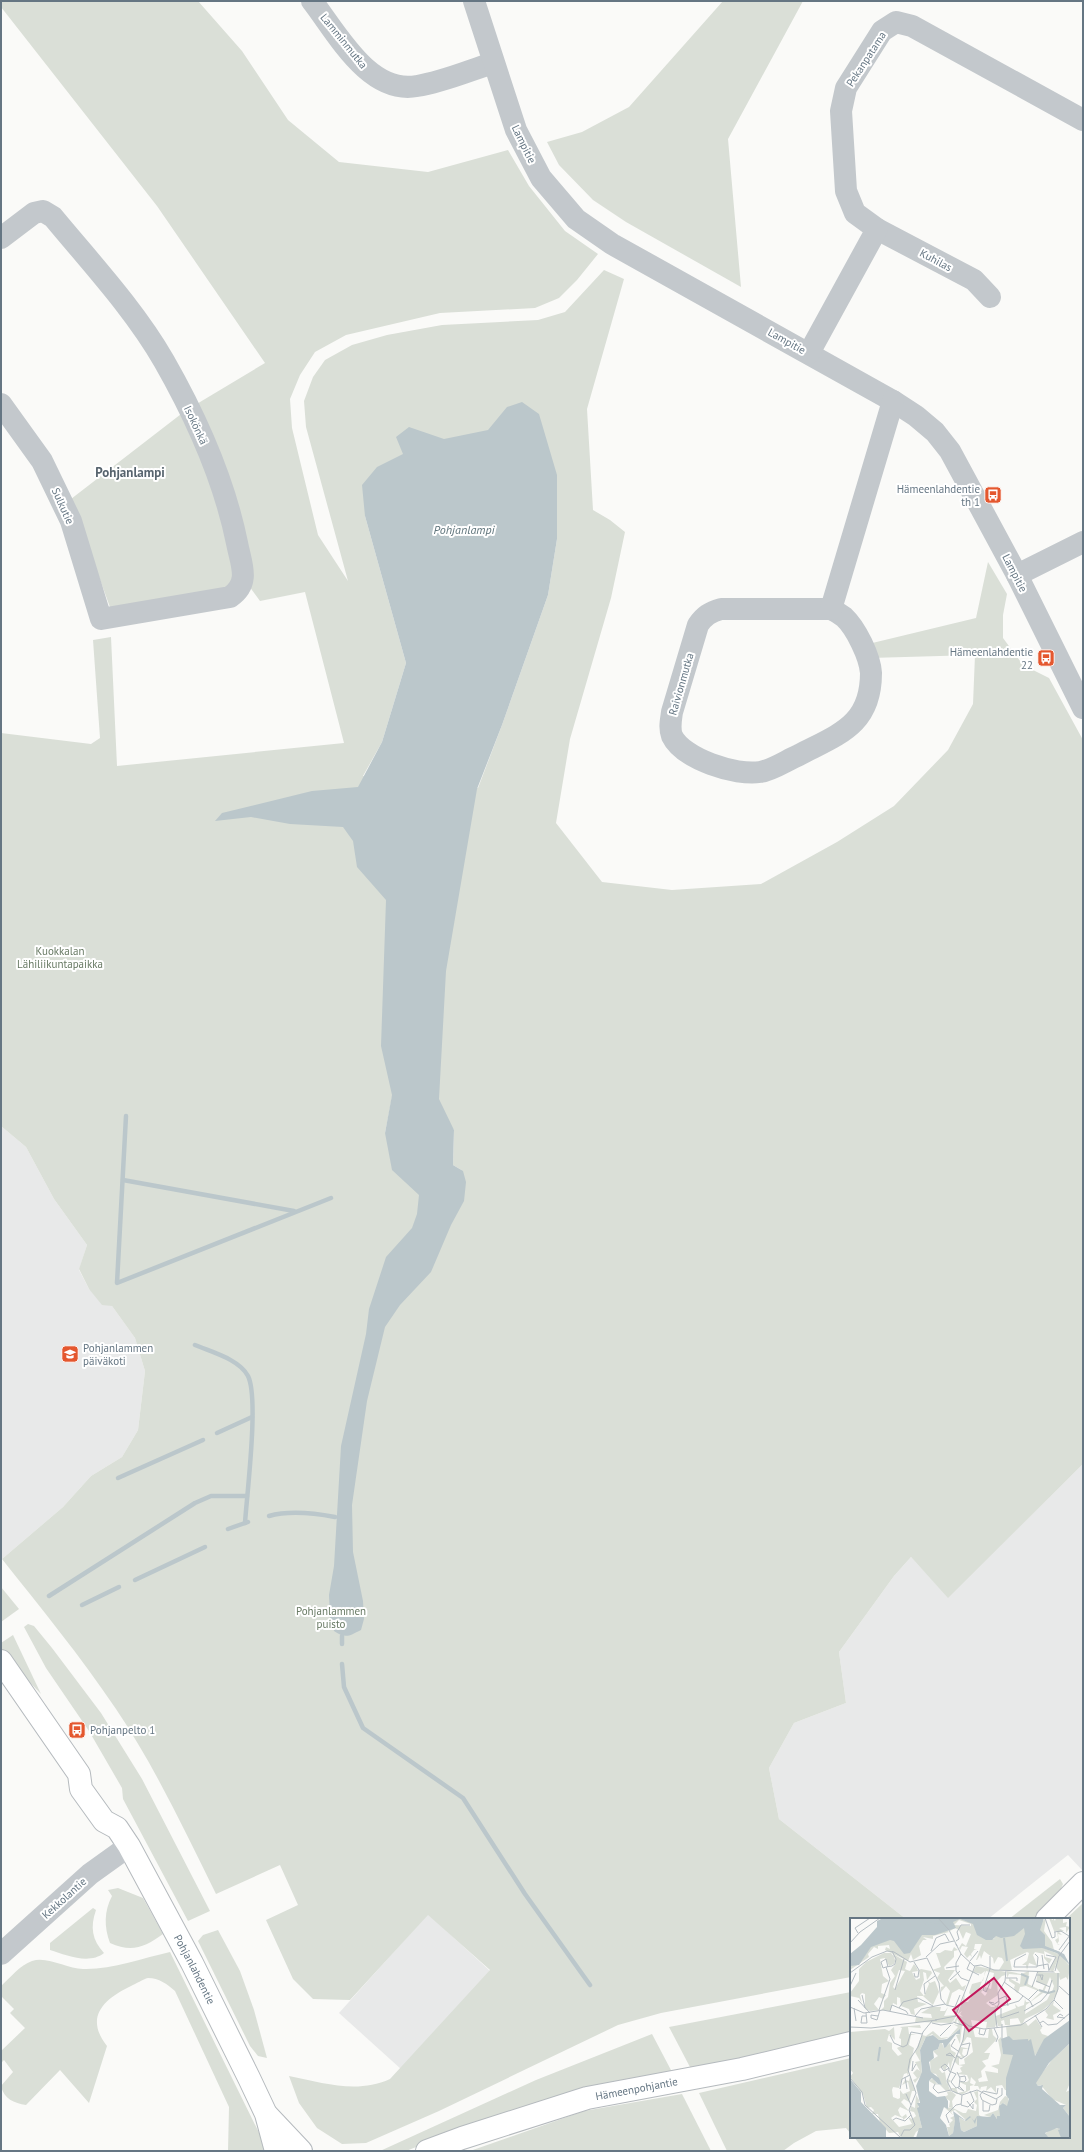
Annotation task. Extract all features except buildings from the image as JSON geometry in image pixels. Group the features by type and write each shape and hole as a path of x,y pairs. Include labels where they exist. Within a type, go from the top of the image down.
{"main road":[{"name":"Pohjanlahdentie","path":"1,1661 79,1774 81,1789 104,1821 123,1837 192,1963 266,2114 276,2151"},
{"path":"1048,1918 1083,1883"},
{"name":"Hämeenpohjantie","path":"427,2151 462,2138 587,2098 742,2069 850,2043"},
{"name":"Pohjanlahdentie","path":"266,2114 301,2151"}],"street":[{"name":"Lamminmutka","path":"312,1 361,65 378,80 396,86 416,87 493,63"},
{"name":"Lampitie","path":"474,1 516,130 541,178 576,219 612,244 893,401 916,416 935,432 950,451 1017,575 1083,708"},
{"name":"Pekanpatama","path":"877,229 855,213 846,191 841,111 846,88 882,31 896,22 912,26 1083,120"},
{"name":"Isokönkä","path":"1,238 34,213 44,211 53,217 124,304 163,360 201,430 231,514 244,580 238,592 230,597 101,619"},
{"path":"809,354 877,229"},
{"name":"Kuhilas","path":"877,229 974,280 990,297"},
{"path":"831,609 893,401"},
{"name":"Sulkutie","path":"1,404 42,461 71,521 101,619"},
{"path":"1017,575 1083,542"},
{"name":"Raivionmutka","path":"721,609 831,609 844,617 866,650 871,666 869,698 863,710 842,732 769,769 750,773 738,772 698,758 686,752 677,743 670,725 672,712 698,625 703,617 721,609"},
{"name":"Kekkolantie","path":"1,1954 90,1874 123,1837"}],"shaded area":[{"name":"Pohjanlammen päiväkoti","path":"1,1126 26,1147 54,1199 87,1245 79,1270 89,1289 112,1306 135,1338 145,1371 138,1430 122,1457 91,1476 63,1507 2,1559"},
{"path":"1083,1464 1083,1871 1068,1855 989,1918 905,1918 779,1819 769,1768 794,1723 846,1703 839,1652 894,1576 911,1557 948,1597"},
{"path":"428,1914 490,1971 401,2069 339,2013"}],"green space":[{"path":"1,1 198,1 242,51 288,120 339,162 428,172 508,150 529,186 565,231 598,254 577,280 559,298 535,308 440,313 346,335 315,352 300,375 290,399 292,428 318,535 348,581 306,427 304,401 313,377 325,360 352,345 387,335 442,325 538,320 565,312 604,270 624,279 587,409 593,510 610,520 625,532 611,598 570,739 556,823 602,882 672,890 761,884 837,842 894,806 948,750 973,704 975,655 870,658 864,645 976,618 988,562 1007,594 1003,615 1003,638 1023,665 1049,678 1083,740 1083,1464 948,1598 911,1557 894,1576 839,1652 846,1703 794,1723 769,1768 779,1819 905,1918 850,1918 850,1977 661,2013 618,2025 439,2111 366,2143 342,2144 317,2128 299,2103 289,2076 340,2086 365,2086 390,2079 490,1970 428,1915 350,2000 313,1999 293,1979 266,1920 298,1905 280,1865 216,1894 169,1800 144,1754 116,1709 75,1652 2,1559 63,1507 91,1476 122,1457 138,1430 145,1371 135,1338 112,1306 102,1305 89,1289 79,1269 87,1245 54,1199 26,1147 1,1126 1,733 91,744 100,738 93,640 111,637 117,766 344,743 305,592 260,601 249,586 111,610 71,499 185,411 265,363 157,206 1,7","holes":["557,475 557,539 548,595 478,788 363,776 382,742 406,663 365,516","398,1066 454,1130 453,1165 463,1171 385,1133"]},
{"path":"723,1 803,1 728,139 741,287 626,222 593,200 559,165 547,142 582,132 629,107"},
{"path":"1,1587 19,1609 1,1622"},
{"path":"28,1624 34,1626 101,1713 142,1779 210,1911 188,1921 123,1799 122,1788 89,1731 46,1668 24,1627"},
{"path":"13,1635 41,1694 18,1670 1,1648 1,1643"},
{"path":"1060,1879 1063,1884 1060,1891 1035,1918 1010,1918"},
{"path":"118,1888 143,1898 163,1934 138,1947 125,1948 110,1943 106,1925 106,1913 112,1896 108,1890"},
{"path":"1083,1903 1083,2151 865,2151 855,2138 1070,2138 1070,1918 1067,1918"},
{"path":"93,1908 96,1910 93,1922 93,1933 97,1943 104,1953 98,1957 85,1959 50,1950 50,1943"},
{"path":"218,1930 240,1971 254,2010 267,2058 258,2056 250,2046 198,1941 203,1935"},
{"path":"170,1952 268,2151 228,2151 229,2107 175,1991 156,1979 148,1978 121,1991 105,2003 100,2010 97,2018 97,2026 100,2036 107,2046 89,2103 60,2070 26,2105 10,2100 2,2090 1,2086 13,2072 4,2060 1,2063 1,2051 25,2028 10,2013 14,2009 1,1996 1,1986 19,1969 32,1961 38,1960 51,1961 83,1969 104,1968"},
{"path":"850,1992 850,2033 691,2069 669,2027"},
{"path":"652,2034 672,2072 459,2130 406,2151 380,2151 536,2080"},
{"path":"850,2058 850,2133 846,2128 816,2131 783,2151 727,2151 699,2093"},
{"path":"682,2094 711,2151 470,2151 584,2111"}],"water":[{"name":"Pohjanlampi","path":"522,402 539,414 557,475 557,539 548,595 502,725 477,789 446,971 439,1099 454,1130 453,1165 463,1171 466,1182 464,1201 451,1225 431,1272 400,1305 385,1327 367,1401 352,1505 353,1552 363,1601 364,1619 361,1630 345,1636 334,1631 330,1617 329,1595 334,1566 341,1446 366,1334 369,1309 386,1257 412,1228 417,1214 419,1195 392,1170 385,1133 392,1095 381,1046 386,900 357,867 353,841 343,827 290,824 251,817 215,821 222,813 312,791 358,787 382,742 406,663 365,516 362,485 377,467 403,454 396,437 409,427 444,439 488,430 507,407"}],"waterway":[{"path":"126,1116 117,1283 331,1198"},
{"path":"123,1180 294,1211"},
{"path":"195,1345 216,1353 238,1365 248,1376 251,1387 252,1424 245,1523"},
{"path":"217,1433 252,1417"},
{"path":"118,1478 203,1440"},
{"path":"49,1596 195,1503 211,1496 247,1496"},
{"path":"269,1516 285,1513 302,1513 335,1517"},
{"path":"228,1529 248,1522"},
{"path":"135,1580 205,1547"},
{"path":"82,1605 119,1587"},
{"path":"342,1636 342,1644"},
{"path":"342,1664 344,1687 363,1728 463,1798 525,1894 590,1985"}],"place":[{"name":"Hämeenlahdentie th 1","path":"993,495"},
{"name":"Hämeenlahdentie 22","path":"1046,658"},
{"name":"Pohjanlammen päiväkoti","path":"70,1354"},
{"name":"Pohjanpelto 1","path":"77,1730"}],"district":[{"name":"Pohjanlampi","path":"130,472"}],"park label":[{"name":"Kuokkalan Lähiliikuntapaikka","path":"60,957"},
{"name":"Pohjanlammen puisto","path":"331,1617"}]}
